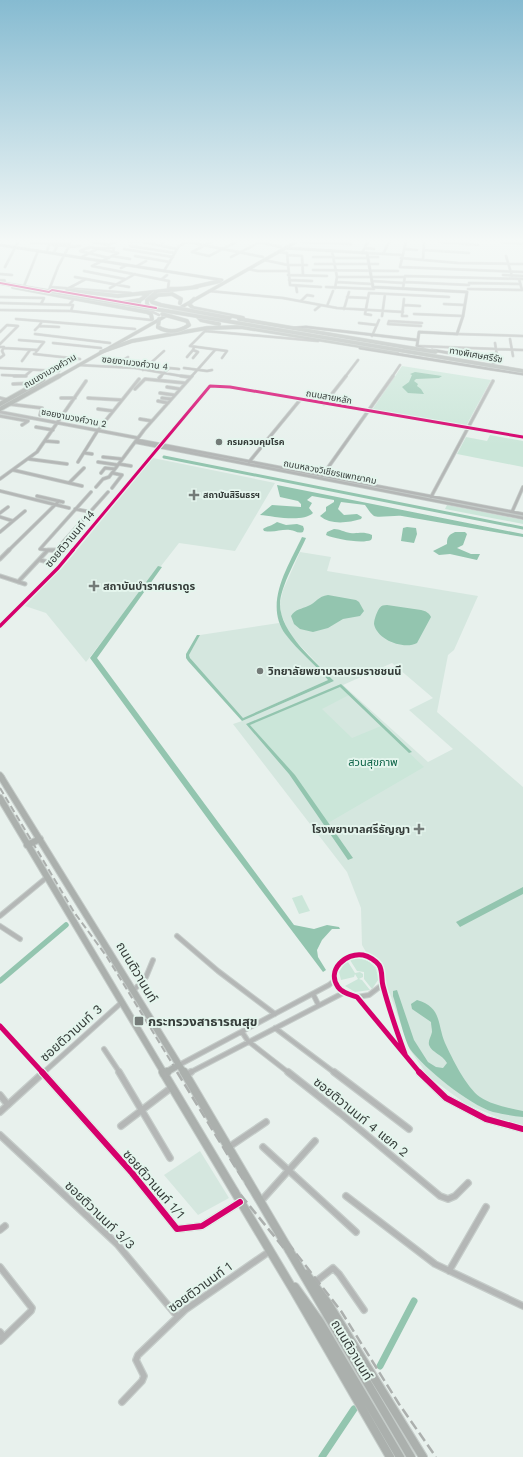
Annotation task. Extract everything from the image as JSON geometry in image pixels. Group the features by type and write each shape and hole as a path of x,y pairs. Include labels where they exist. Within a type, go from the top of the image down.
{"highway":[{"path":"138,310 151,314 152,319"},
{"path":"140,310 174,317 190,323 186,327 175,331 167,330 158,326 159,317"},
{"path":"155,310 320,340 523,371"},
{"name":"ทางพิเศษศรีรัช","path":"155,310 243,326 523,371"},
{"name":"ทางพิเศษศรีรัช","path":"169,310 523,371"},
{"path":"189,310 404,347 523,371"},
{"path":"202,310 263,323"},
{"path":"174,311 193,312 201,320 206,322 243,326"},
{"path":"101,350 132,341 207,328 243,326"},
{"path":"364,346 372,344 369,341"}],"main road":[{"name":"ถนนงามวงศ์วาน","path":"0,410 170,310"},
{"name":"ถนนงามวงศ์วาน","path":"0,404 80,359 101,350 135,328 152,319 174,311"},
{"name":"ถนนติวานนท์","path":"0,775 179,1065 411,1457"},
{"name":"ถนนติวานนท์","path":"0,798 46,878 240,1202 270,1251 320,1322 400,1457"},
{"path":"27,845 40,839"},
{"path":"164,1074 179,1065"},
{"name":"ถนนติวานนท์","path":"276,1260 337,1362 390,1457"},
{"name":"ถนนติวานนท์","path":"298,1266 314,1283 423,1457"}],"street":[{"path":"0,310 71,311 152,319"},
{"path":"147,310 159,317"},
{"path":"354,310 403,312 402,316 407,316"},
{"path":"457,334 464,310"},
{"path":"365,311 365,314 371,315"},
{"path":"382,316 383,312"},
{"path":"414,314 463,316"},
{"path":"16,319 135,328"},
{"path":"372,336 379,320"},
{"path":"415,324 389,320 388,324 415,324 422,323 417,340 417,346"},
{"path":"0,332 9,322"},
{"path":"35,330 41,322"},
{"path":"359,323 377,325"},
{"path":"7,325 18,326 0,345 4,348 38,350"},
{"path":"39,326 60,326 52,335"},
{"path":"293,328 306,327 372,336 417,340"},
{"path":"318,332 322,329"},
{"path":"193,358 198,352 190,346 205,331 320,340 405,357 490,369 523,371"},
{"path":"419,332 523,336"},
{"path":"34,334 110,343"},
{"path":"510,339 513,356"},
{"path":"19,340 44,342 34,354 80,359"},
{"path":"53,343 101,350"},
{"path":"495,343 497,356"},
{"path":"417,346 420,348 495,361 490,369"},
{"path":"417,346 523,350"},
{"path":"0,358 4,356 2,351 4,348"},
{"path":"186,357 194,349 227,351 222,358"},
{"path":"22,361 30,350"},
{"path":"96,487 103,479 108,478 152,421 215,350"},
{"path":"143,370 164,351"},
{"path":"113,366 128,357"},
{"path":"324,404 358,360"},
{"name":"ซอยงามวงศ์วาน 4","path":"78,364 113,366 190,377"},
{"path":"87,369 91,365"},
{"path":"322,477 400,366"},
{"path":"0,368 59,371"},
{"path":"159,378 170,368 179,369"},
{"path":"184,368 212,370"},
{"path":"2,375 24,376 32,370"},
{"path":"78,462 98,430 139,379"},
{"path":"135,389 145,379 185,383"},
{"path":"0,480 37,452 60,422 86,381"},
{"path":"430,498 493,381"},
{"path":"13,384 38,383"},
{"name":"ถนนสายหลัก","path":"160,446 210,386 230,387 523,438"},
{"path":"167,388 180,389"},
{"path":"160,393 174,395"},
{"path":"0,398 8,400"},
{"path":"61,398 75,398"},
{"path":"88,398 122,400"},
{"path":"162,398 172,399"},
{"path":"248,463 300,400"},
{"path":"158,401 168,403"},
{"path":"8,404 42,408 40,415"},
{"path":"98,408 113,411"},
{"name":"ซอยงามวงศ์วาน 2","path":"0,410 98,430 137,440"},
{"path":"0,416 28,421 22,425"},
{"path":"140,419 152,421"},
{"path":"36,427 53,430"},
{"path":"45,440 58,442"},
{"name":"ถนนหลวงวิเชียรแพทยาคม","path":"137,440 160,446 512,514 523,518"},
{"name":"ซอยติวานนท์ 14","path":"0,626 58,568 160,446"},
{"path":"85,453 92,454"},
{"path":"103,456 122,459"},
{"path":"29,459 66,464"},
{"path":"98,462 132,464 129,469"},
{"path":"69,483 84,468"},
{"path":"101,473 105,468 115,469"},
{"path":"13,470 82,486"},
{"path":"112,473 122,475 112,488"},
{"path":"512,514 523,487"},
{"path":"0,491 69,508"},
{"path":"91,492 40,549 55,551 108,492"},
{"path":"0,559 55,505 61,502 37,496"},
{"path":"0,513 8,507"},
{"path":"75,509 91,512"},
{"path":"0,532 24,511"},
{"name":"ถนนหลวงวิเชียรแพทยาคม","path":"512,514 523,514"},
{"path":"0,517 13,521"},
{"path":"18,582 47,551"},
{"path":"40,560 52,563"},
{"path":"0,576 25,584"},
{"path":"0,916 46,878"},
{"path":"0,926 20,939"},
{"path":"177,936 218,971 275,1014"},
{"path":"405,1054 382,985 382,971 378,964 365,956 356,955 348,956 341,960 336,966 334,973 338,987 357,997 428,1082 446,1098 486,1119 523,1129"},
{"path":"133,991 144,982 151,970 153,960"},
{"path":"179,1065 313,994 335,980"},
{"path":"357,997 369,995 382,985"},
{"path":"185,1076 318,1004 345,992"},
{"path":"313,994 318,1004"},
{"name":"ซอยติวานนท์ 3","path":"0,1112 121,1003"},
{"path":"0,1026 9,1034 42,1074"},
{"path":"275,1028 409,1129"},
{"name":"ซอยติวานนท์ 4 แยก 2","path":"242,1032 248,1041 340,1113 440,1196 448,1199 455,1196 468,1183"},
{"path":"104,1050 126,1083 170,1158"},
{"name":"ซอยติวานนท์ 1/1","path":"42,1074 132,1173 177,1229 202,1226 240,1202"},
{"path":"121,1126 172,1087"},
{"path":"0,1095 8,1105"},
{"path":"228,1147 266,1122"},
{"name":"ซอยติวานนท์ 3/3","path":"0,1135 116,1244 177,1316"},
{"path":"260,1202 315,1141"},
{"path":"263,1147 290,1170 356,1232"},
{"path":"346,1196 426,1258 449,1271 523,1306"},
{"path":"449,1271 486,1207"},
{"path":"0,1230 5,1226"},
{"name":"ซอยติวานนท์ 1","path":"122,1402 144,1376 136,1360 138,1356 177,1316 270,1251"},
{"path":"0,1268 32,1308 31,1311 1,1337"},
{"path":"314,1283 333,1268 339,1274 364,1310"}],"shaded area":[{"path":"415,372 442,376 439,378 416,379 414,381 418,384 417,386 424,394 408,393 402,387 409,382 412,375 410,374"},
{"path":"153,458 275,483 235,551 179,543 86,662 46,613 25,606 67,562"},
{"path":"277,485 523,534 523,537 402,516 376,517 365,505 341,502 338,509 344,515 357,514 362,517 361,519 351,521 334,522 320,516 326,511 326,507 334,502 334,500 312,496 307,500 312,503 309,508 313,513 308,516 295,518 260,515 272,505 301,507 301,504 298,501 280,497"},
{"path":"277,522 286,525 297,524 303,526 304,529 303,532 292,530 271,532 264,531 263,529"},
{"path":"403,528 416,528 417,534 414,543 401,541"},
{"path":"334,529 350,533 369,534 372,535 372,538 371,540 367,541 355,541 326,535 327,532"},
{"path":"455,532 465,532 467,534 463,545 457,548 471,554 480,554 477,560 450,554 439,555 433,551 447,544 448,537"},
{"path":"302,537 306,538 283,589 280,604 282,615 292,636 334,681 242,721 188,661 186,654 197,635 200,635 189,655 190,658 243,718 328,680 286,635 280,623 277,611 277,598 280,586"},
{"name":"โรงพยาบาลศรีธัญญา","path":"300,552 331,557 327,571 478,596 454,650 448,655 437,712 523,787 523,1125 504,1120 466,1104 429,1077 410,1050 390,994 362,945 361,908 347,872 233,724 334,681 290,635 281,614 280,603 283,590","holes":["392,663 433,698 409,710 453,749 428,762 343,685"]},
{"path":"158,566 162,567 97,658 294,925 314,929 327,925 339,927 340,929 332,929 322,940 317,950 318,957 326,970 323,972 216,830 90,658"},
{"path":"328,595 356,600 359,602 364,611 360,616 343,619 328,628 313,632 300,629 294,624 291,616 294,612 311,605 322,597"},
{"path":"387,605 421,610 429,614 431,617 417,643 412,645 398,644 385,639 376,630 374,623 377,613 381,606"},
{"name":"วิทยาลัยพยาบาลบรมราชชนนี","path":"279,623 286,635 328,680 243,718 192,662 189,655 200,635"},
{"path":"341,684 412,752 409,753 340,687 250,725 295,775 353,858 348,860 289,774 246,724"},
{"path":"523,887 523,894 460,927 456,922"},
{"path":"397,990 414,1040 428,1062 436,1067 443,1068 447,1063 430,1048 429,1040 432,1032 431,1022 412,1009 411,1004 417,1000 431,1007 435,1012 451,1056 460,1072 475,1092 480,1097 490,1102 523,1111 523,1117 493,1112 472,1102 436,1076 417,1057 410,1049 405,1038 393,996 393,991"},
{"path":"200,1151 229,1198 198,1215 164,1175"}],"green space":[{"path":"402,366 491,380 466,426 372,410"},
{"path":"490,435 523,441 523,467 457,454 466,437 487,441"},
{"path":"447,505 523,520 523,524 445,509"},
{"name":"สวนสุขภาพ","path":"340,687 349,695 322,709 352,738 381,726 424,767 328,823 295,775 250,725"},
{"path":"302,895 310,911 299,914 292,898"},
{"path":"356,958 365,960 375,967 378,980 372,989 364,979 364,972 357,971 350,960"},
{"path":"348,962 355,973 360,972 363,974 363,977 359,979 362,980 370,990 355,992 345,986 358,979 355,974 354,977 341,980 339,972 344,964"}],"waterway":[{"path":"164,457 523,528"},
{"path":"0,981 66,925"},
{"path":"380,1366 414,1301"},
{"path":"322,1457 354,1409"}],"railway":[{"path":"0,788 74,912 107,957 178,1073"},
{"path":"75,920 98,962 164,1073"},
{"path":"164,1072 227,1178 287,1252"},
{"path":"177,1072 237,1170 270,1220 341,1311 399,1404 436,1457"}],"cycle path":[{"path":"0,626 58,568 210,386 230,387 523,437"},
{"path":"405,1054 383,987 380,967 371,958 362,955 356,955 344,960 335,968 334,974 338,987 344,992 357,997 428,1082 446,1098 486,1119 523,1129"},
{"path":"0,1026 132,1173 177,1229 202,1226 240,1202"}],"place":[{"name":"กรมควบคุมโรค","path":"219,442"},
{"name":"สถาบันสิรินธรฯ","path":"194,495"},
{"name":"สถาบันบำราศนราดูร","path":"94,586"},
{"name":"วิทยาลัยพยาบาลบรมราชชนนี","path":"260,671"},
{"name":"โรงพยาบาลศรีธัญญา","path":"419,829"},
{"name":"กระทรวงสาธารณสุข","path":"139,1021"}]}
